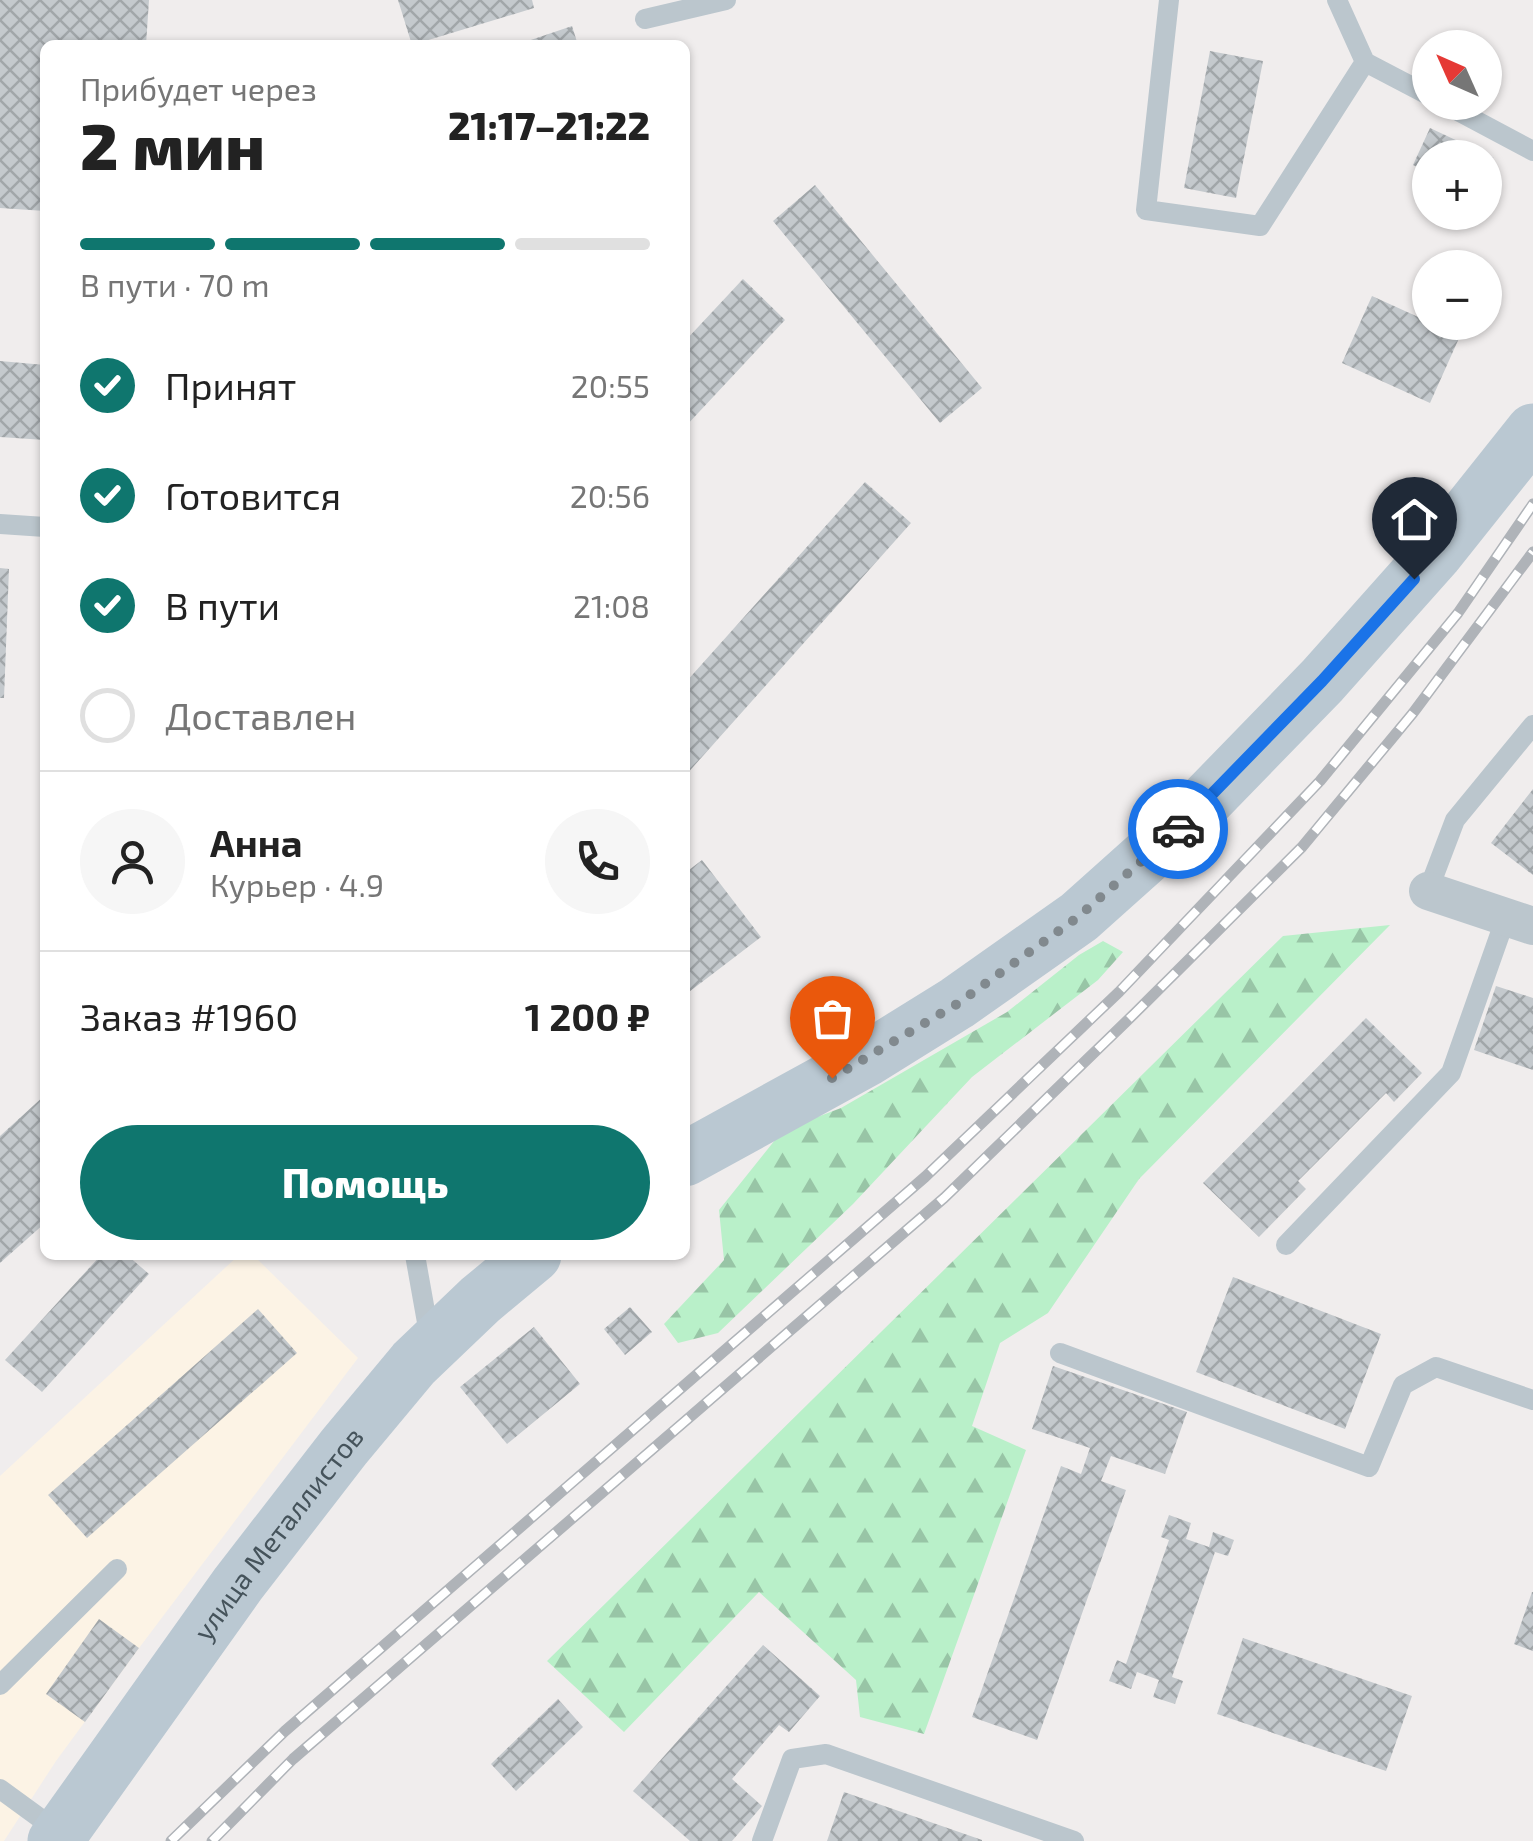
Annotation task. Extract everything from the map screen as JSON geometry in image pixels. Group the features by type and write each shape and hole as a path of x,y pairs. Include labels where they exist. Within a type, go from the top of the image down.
{"main road":[{"path":"690,1156 942,1013 1078,917 1183,824 1322,681 1436,554 1533,431"},
{"name":"улица Металлистов","path":"58,1837 238,1584 344,1447 431,1346 528,1260"}],"street":[{"path":"1428,891 1520,922"}],"lane":[{"path":"645,19 726,0"},
{"path":"1170,0 1146,210 1260,226 1365,62"},
{"path":"1337,0 1365,62 1412,87"},
{"path":"1475,120 1533,151"},
{"path":"0,524 40,527"},
{"path":"1428,891 1455,820 1533,725"},
{"path":"1286,1245 1451,1074 1520,922"},
{"path":"417,1260 431,1346"},
{"path":"1060,1353 1369,1467 1403,1385 1436,1367 1533,1400"},
{"path":"0,1685 117,1569"},
{"path":"762,1841 792,1759 826,1754 1074,1841"},
{"path":"0,1789 58,1837"}],"shaded area":[{"path":"234,1260 258,1260 358,1358 56,1761 4,1841 0,1841 0,1476"}],"green space":[{"path":"1390,925 1139,1179 1048,1313 1000,1343 972,1426 1026,1450 924,1734 860,1717 856,1680 759,1592 624,1732 547,1661 1283,936"},
{"path":"1103,941 1123,952 1098,980 972,1077 853,1204 718,1333 678,1343 664,1324 724,1260 719,1210 783,1130 841,1108 1007,1012 1079,955"}],"building":[{"path":"0,0 149,0 146,40 40,40 40,211 0,208"},
{"path":"398,0 532,0 534,8 428,40 410,40"},
{"path":"572,26 576,40 531,40"},
{"path":"1210,51 1263,61 1236,198 1184,188"},
{"path":"1430,128 1456,140 1424,140"},
{"path":"815,185 982,388 940,423 773,221"},
{"path":"743,279 785,320 690,422 690,336"},
{"path":"1372,296 1412,314 1412,340 1458,340 1430,403 1342,363"},
{"path":"0,361 40,365 40,440 0,437"},
{"path":"865,482 911,523 690,770 690,677"},
{"path":"0,568 9,569 4,698 0,698"},
{"path":"1533,789 1533,875 1491,843"},
{"path":"702,860 761,937 690,991 690,869"},
{"path":"1496,986 1533,998 1533,1070 1474,1050"},
{"path":"1366,1018 1422,1073 1394,1102 1386,1093 1298,1181 1306,1189 1259,1237 1203,1183"},
{"path":"40,1100 40,1227 0,1263 0,1136"},
{"path":"96,1260 133,1260 149,1274 42,1392 5,1360"},
{"path":"1233,1277 1381,1334 1345,1429 1196,1372"},
{"path":"630,1307 652,1332 625,1355 604,1329"},
{"path":"258,1309 297,1353 87,1538 48,1495"},
{"path":"534,1327 580,1384 507,1444 460,1387"},
{"path":"1053,1366 1187,1412 1165,1474 1111,1456 1101,1481 1126,1490 1037,1740 972,1717 1061,1466 1081,1474 1090,1448 1032,1429"},
{"path":"1169,1515 1191,1523 1186,1539 1209,1547 1213,1532 1234,1540 1228,1556 1215,1552 1172,1677 1183,1681 1175,1704 1153,1697 1159,1680 1137,1672 1131,1689 1109,1681 1117,1660 1126,1664 1169,1540 1161,1537"},
{"path":"1533,1592 1533,1651 1514,1644"},
{"path":"99,1619 139,1648 85,1722 46,1694"},
{"path":"1243,1638 1412,1696 1386,1771 1217,1714"},
{"path":"763,1645 820,1696 789,1732 779,1725 732,1779 762,1806 732,1841 690,1841 633,1791"},
{"path":"558,1699 583,1727 516,1791 491,1764"},
{"path":"844,1792 982,1840 982,1841 827,1841"}],"railway":[{"path":"171,1841 285,1731 925,1177 1119,992 1320,781 1458,613 1533,504"},
{"path":"212,1841 293,1759 944,1198 1134,1014 1302,847 1413,713 1533,552"}],"way so far":[{"path":"832,1078 957,1004 1078,917 1178,829"}],"route":[{"path":"1178,829 1322,681 1414,579"}]}
